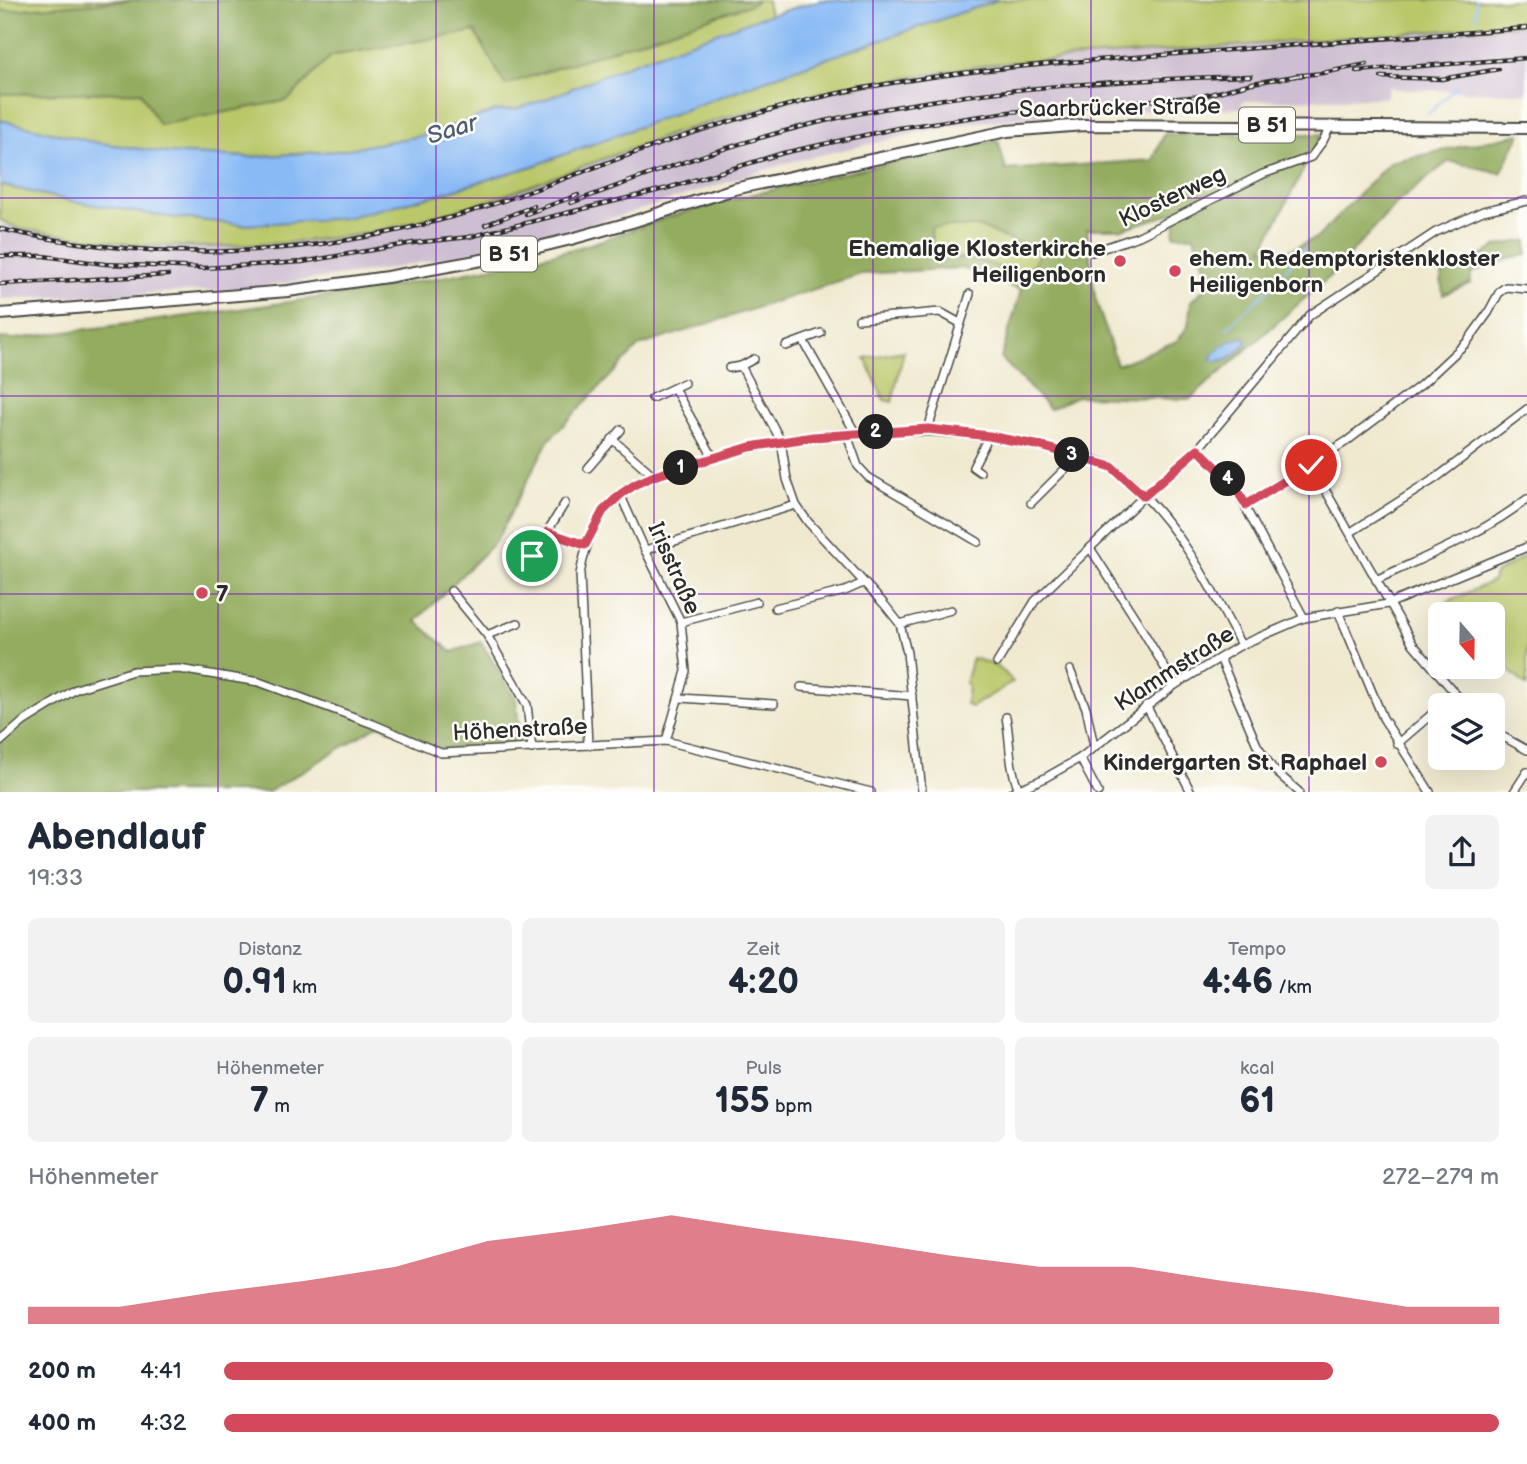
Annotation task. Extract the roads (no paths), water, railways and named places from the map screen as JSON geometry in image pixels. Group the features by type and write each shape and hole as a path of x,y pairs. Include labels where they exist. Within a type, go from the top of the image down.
{"main road":[{"name":"Saarbrücker Straße","path":"0,314 288,291 401,275 493,258 571,239 734,189 1007,131 1084,124 1527,128"}],"street":[{"name":"Klosterweg","path":"1092,253 1139,236 1263,174 1311,157 1332,125"},
{"path":"998,663 1035,601 1144,496 1198,449 1310,315 1436,232 1483,212 1527,201"},
{"path":"1246,505 1311,465 1421,385 1477,330 1500,291 1506,287 1527,289"},
{"path":"928,429 970,295"},
{"path":"859,319 940,312 960,323"},
{"path":"786,346 821,333"},
{"path":"803,340 851,434 858,466 868,477 978,542"},
{"path":"729,368 741,366 754,359"},
{"path":"741,366 781,441 787,479 796,505 807,522 900,624 907,653 922,792"},
{"path":"652,398 684,383"},
{"path":"674,388 713,457"},
{"path":"1350,533 1436,478 1527,409"},
{"path":"589,745 580,574 585,545 603,511 621,494 654,476 713,457 781,441 928,429 989,436 1078,456 1112,467 1144,496 1192,553 1241,645"},
{"path":"588,468 621,430"},
{"path":"980,472 972,467 989,436"},
{"path":"612,439 654,476"},
{"path":"1198,449 1233,484 1304,618"},
{"path":"1031,503 1078,456"},
{"path":"1311,465 1388,604 1413,644 1452,693"},
{"name":"Irisstraße","path":"621,494 681,622 686,671 666,741"},
{"path":"1376,580 1512,511 1527,499"},
{"path":"510,560 525,560 532,556 565,502"},
{"path":"645,550 796,505"},
{"path":"547,532 585,545"},
{"name":"Klammstraße","path":"1019,791 1080,758 1146,705 1241,645 1304,618 1388,604 1527,547"},
{"path":"1090,548 1175,685"},
{"path":"775,608 834,594 863,583"},
{"path":"451,590 487,635 527,705 533,749"},
{"path":"681,622 757,602"},
{"path":"900,624 951,610"},
{"path":"1338,611 1383,718 1397,744 1430,792"},
{"path":"487,635 518,623"},
{"path":"1220,657 1257,745 1273,769 1299,792"},
{"name":"Höhenstraße","path":"0,742 23,722 76,689 134,671 179,669 259,682 442,753 666,741 871,792"},
{"path":"1070,670 1086,708 1094,746"},
{"path":"800,687 912,696"},
{"path":"680,698 774,704"},
{"path":"1146,705 1191,792"},
{"path":"1006,717 1011,740 1010,766 1019,791"},
{"path":"1397,744 1428,717"},
{"path":"1505,738 1527,750"},
{"path":"1080,758 1098,792"},
{"path":"1514,792 1527,772"}],"water":[{"name":"Saar","path":"821,0 998,0 781,74 536,165 345,218 246,225 162,216 71,201 0,185 0,120 93,142 168,153 248,157 338,151 430,134 495,111 516,109 758,18"},
{"path":"1244,337 1247,342 1236,353 1221,361 1211,360 1224,345"}],"waterway":[{"path":"1476,0 1476,18"},
{"path":"1428,114 1458,85"},
{"path":"1226,329 1268,290 1305,248"}],"railway":[{"path":"0,229 56,240 168,251 225,251 337,242 393,232 473,211 694,133 775,109 858,89 937,76 1056,63 1527,28"},
{"path":"1356,71 1527,58"},
{"path":"1294,76 1367,64"},
{"path":"1381,77 1442,79 1499,69"},
{"path":"0,256 43,256 105,264 204,268 302,262 413,243 469,237 668,188 783,153 898,128 1009,112 1203,96 1252,83 1302,75"},
{"path":"571,203 748,142 862,113 1028,89 1140,80 1251,76"},
{"path":"526,214 578,195"},
{"path":"485,225 534,206"},
{"path":"0,284 168,275"}],"place":[{"name":"Ehemalige Klosterkirche Heiligenborn","path":"1120,261"},
{"name":"ehem. Redemptoristenkloster Heiligenborn","path":"1175,271"},
{"name":"7","path":"202,593"},
{"name":"Kindergarten St. Raphael","path":"1381,762"}]}
